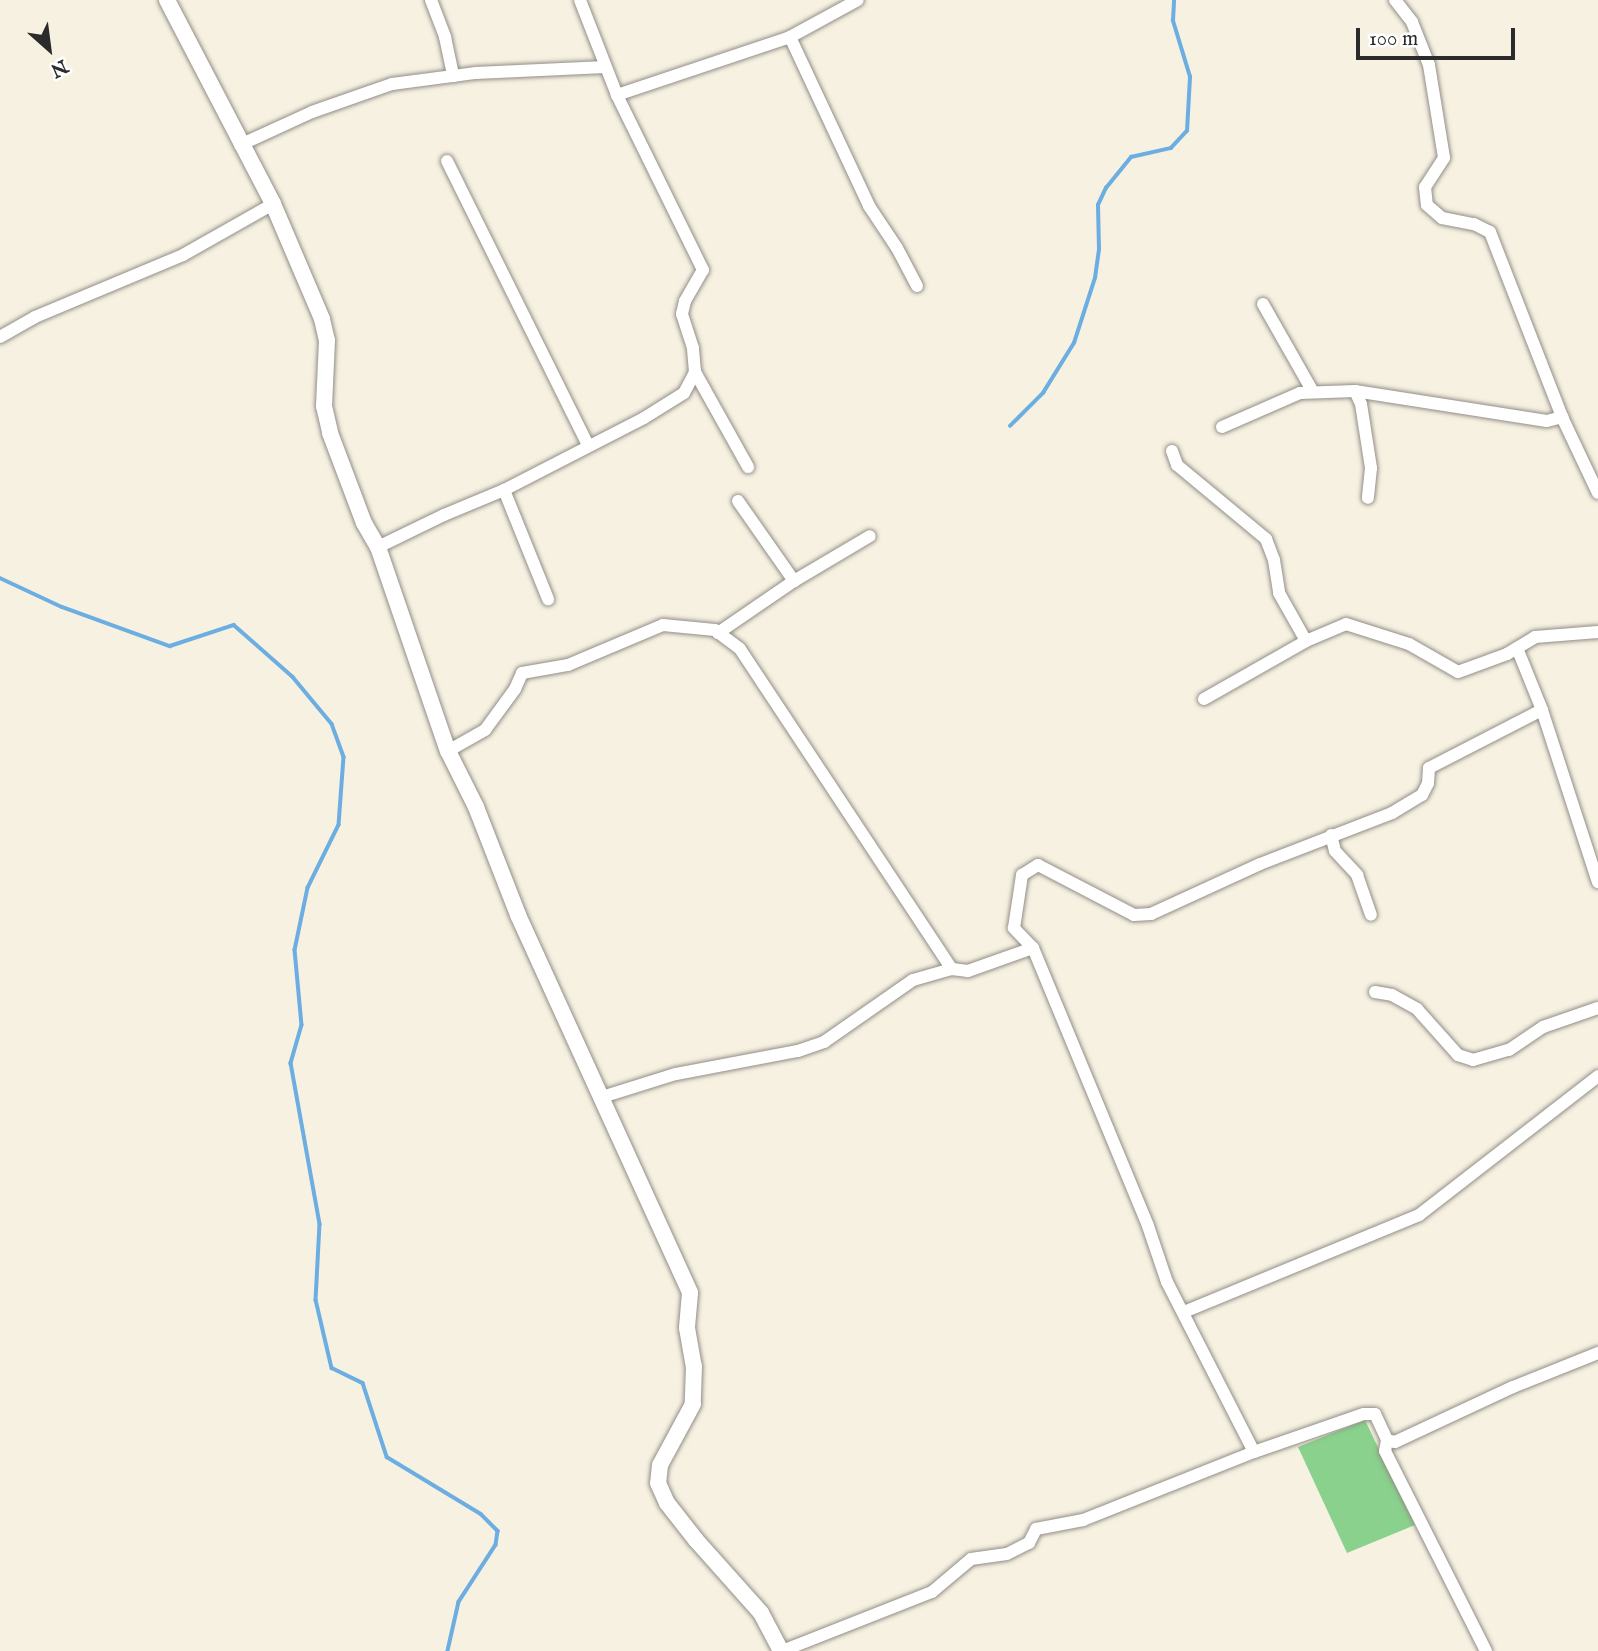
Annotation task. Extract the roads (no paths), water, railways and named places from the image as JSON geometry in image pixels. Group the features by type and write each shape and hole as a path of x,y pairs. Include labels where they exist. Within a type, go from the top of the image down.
{"street":[{"path":"167,0 273,204 322,319 327,340 324,405 330,433 360,514 378,547 448,751 476,807 518,915 690,1293 688,1328 694,1366 693,1404 660,1465 658,1483 667,1503 696,1541 761,1613 782,1651 932,1592 971,1559 1007,1554 1029,1543 1036,1529 1083,1520 1254,1452 1364,1414 1375,1414 1387,1440 1385,1451 1486,1651"},
{"path":"431,0 445,37 453,76"},
{"path":"580,0 617,95 703,270 685,301 682,314 693,348 695,372 748,467"},
{"path":"617,95 790,37 859,0"},
{"path":"1395,0 1412,22 1429,65 1444,158 1425,187 1427,205 1441,218 1474,224 1490,232 1562,417 1598,493"},
{"path":"790,37 869,206 897,248 917,286"},
{"path":"240,145 312,112 392,84 453,76 605,66"},
{"path":"447,161 588,445"},
{"path":"0,337 35,317 183,255 273,204"},
{"path":"1262,304 1313,392"},
{"path":"378,547 504,490 644,418 684,393 695,372"},
{"path":"1222,427 1300,393 1313,392 1355,391 1547,421 1562,417"},
{"path":"1355,391 1361,404 1371,468 1368,498"},
{"path":"1172,452 1177,465 1266,539 1274,561 1279,593 1306,641"},
{"path":"504,490 548,599"},
{"path":"738,501 794,581"},
{"path":"718,633 794,581 870,536"},
{"path":"1204,699 1306,641 1346,624 1409,644 1458,672 1517,648 1535,637 1598,632"},
{"path":"448,751 485,730 515,689 522,673 568,665 663,625 718,633 740,649 952,969"},
{"path":"1517,648 1542,710 1598,882"},
{"path":"1254,1452 1167,1282 1149,1226 1033,948 1014,928 1022,875 1038,865 1134,915 1151,914 1223,880 1392,813 1422,795 1428,783 1429,768 1542,710"},
{"path":"1331,835 1335,851 1357,875 1371,915"},
{"path":"602,1097 676,1074 798,1051 824,1042 913,980 952,969 968,971 1033,948"},
{"path":"1375,992 1392,995 1417,1009 1458,1055 1473,1060 1510,1050 1543,1027 1598,1008"},
{"path":"1184,1312 1419,1215 1598,1076"},
{"path":"1387,1440 1395,1442 1598,1353"}],"waterway":[{"path":"1010,426 1043,393 1074,343 1095,278 1099,250 1098,205 1106,188 1131,157 1171,148 1187,131 1190,77 1173,21 1174,0"},
{"path":"0,578 62,607 170,646 234,625 293,677 332,724 344,757 339,825 308,888 295,950 302,1025 291,1063 320,1224 316,1300 332,1368 363,1383 387,1457 481,1514 498,1531 496,1545 459,1602 448,1651"}]}
